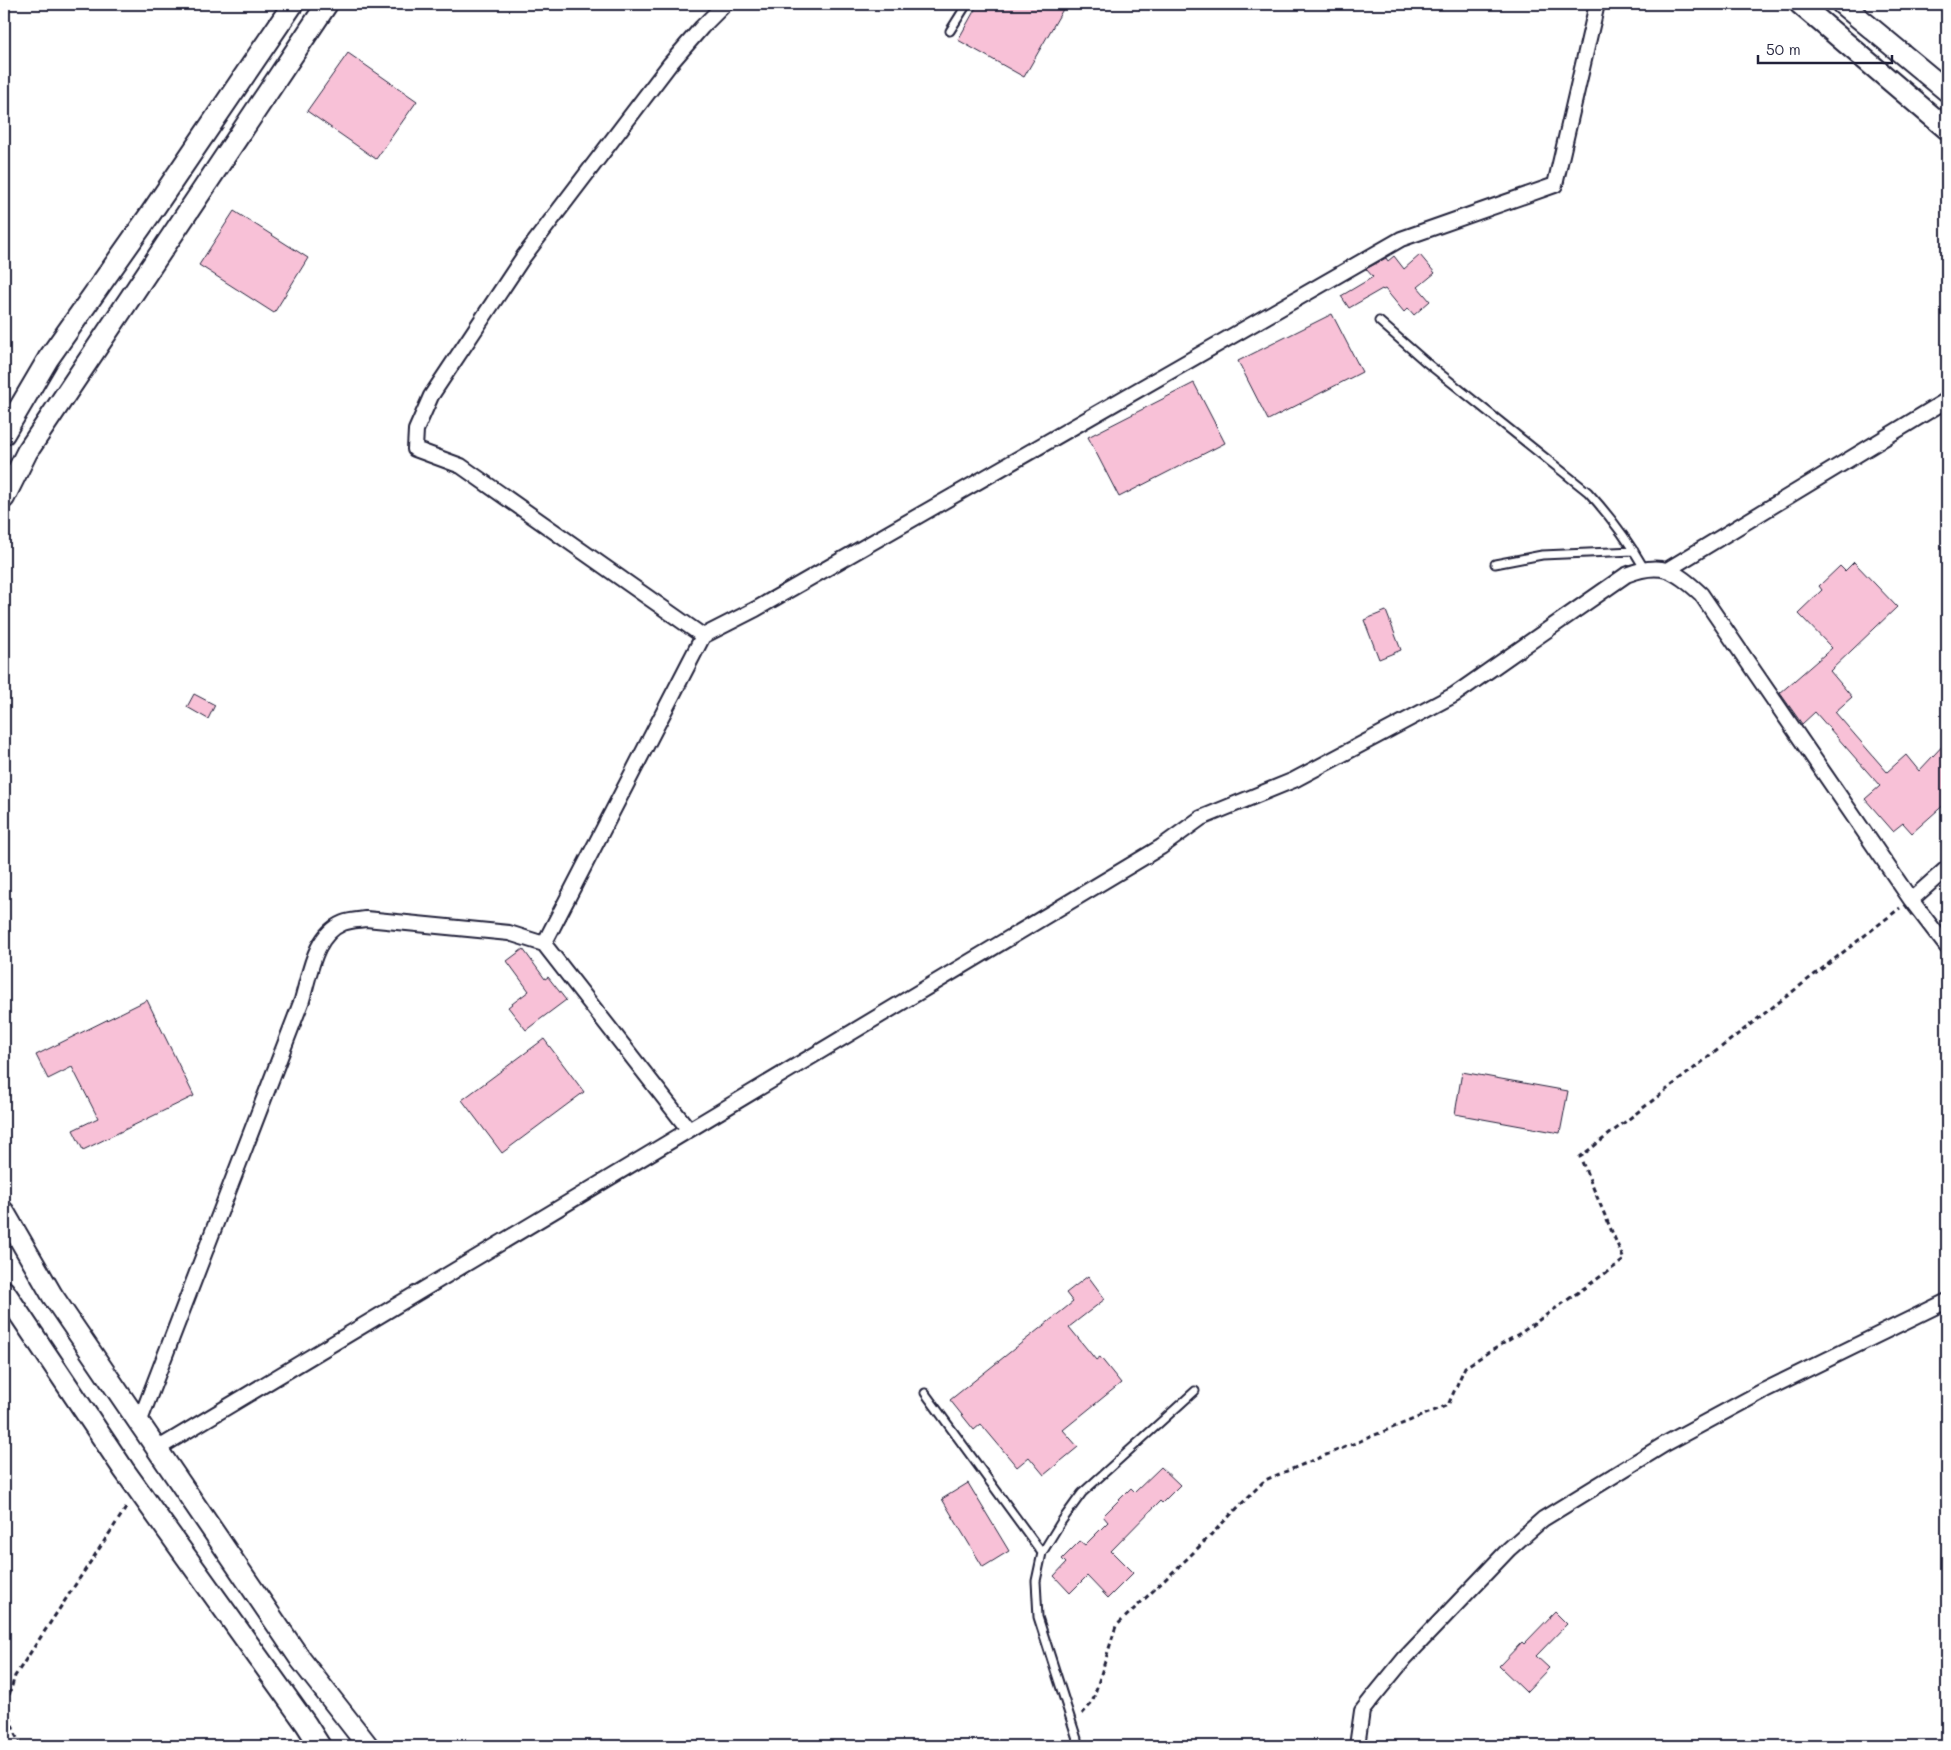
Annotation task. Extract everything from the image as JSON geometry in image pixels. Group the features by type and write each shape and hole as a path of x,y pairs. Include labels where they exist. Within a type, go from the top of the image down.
{"main road":[{"path":"4,434 48,359 293,4"},
{"path":"4,498 27,452 327,4"},
{"path":"1800,4 1947,129"},
{"path":"1842,4 1947,91"},
{"path":"4,1212 52,1295 139,1423 301,1660 368,1746"},
{"path":"4,1291 138,1490 320,1746"}],"street":[{"path":"703,636 461,466 415,449 416,430 431,396 524,256 670,64 725,4"},
{"path":"544,944 703,636 765,604 1401,239 1555,185 1597,4"},
{"path":"1667,570 1947,400"},
{"path":"157,1449 1162,847 1201,818 1294,780 1454,694 1626,575 1644,568 1667,570 1683,578 1701,594 1910,900 1947,947"},
{"path":"1910,900 1947,868"},
{"path":"139,1423 302,1000 315,956 327,934 343,923 366,919 509,933 544,944 689,1130"},
{"path":"1357,1746 1362,1711 1373,1697 1405,1658 1509,1549 1543,1519 1666,1444 1749,1399 1947,1301"}],"lane":[{"path":"950,31 967,4"},
{"path":"1379,321 1427,363 1588,492 1606,512 1644,568"},
{"path":"1494,564 1542,555 1634,551"},
{"path":"1077,1746 1038,1618 1036,1580 1042,1553 1082,1493 1195,1392"},
{"path":"925,1393 1042,1553"}],"path":[{"path":"1072,1726 1092,1703 1116,1626 1190,1556 1265,1480 1448,1405 1465,1367 1522,1332 1624,1260 1580,1157 1910,900"},
{"path":"22,1746 14,1732 7,1702 15,1676 138,1490"}],"building":[{"path":"978,4 1066,4 1024,77 958,40"},
{"path":"348,53 417,101 376,159 307,111"},
{"path":"234,211 308,258 274,313 199,265"},
{"path":"1420,255 1435,273 1418,287 1430,301 1414,315 1408,308 1404,312 1385,289 1349,308 1341,296 1373,277 1366,269 1386,258 1388,261 1394,256 1404,269"},
{"path":"1332,314 1362,372 1268,420 1238,361"},
{"path":"1194,383 1225,443 1119,497 1088,437"},
{"path":"1854,562 1897,607 1830,671 1852,697 1835,712 1887,772 1906,755 1919,771 1947,741 1947,802 1912,833 1903,823 1893,831 1865,799 1880,786 1815,712 1802,724 1780,693 1832,648 1798,613 1822,590 1819,586 1840,566 1845,571"},
{"path":"1386,611 1401,650 1379,659 1364,620"},
{"path":"194,694 215,705 208,719 187,707"},
{"path":"523,949 545,979 548,977 566,1000 526,1030 508,1007 529,991 507,961"},
{"path":"147,1000 194,1096 83,1150 73,1130 98,1118 72,1067 48,1079 36,1055"},
{"path":"544,1039 584,1092 502,1153 462,1100"},
{"path":"1462,1072 1568,1091 1560,1133 1455,1114"},
{"path":"1088,1276 1105,1299 1069,1327 1096,1360 1100,1357 1121,1383 1063,1430 1078,1447 1044,1475 1029,1457 1017,1467 981,1424 974,1430 950,1400 1073,1302 1066,1293"},
{"path":"1161,1467 1180,1485 1162,1503 1160,1501 1111,1551 1133,1573 1108,1598 1087,1576 1070,1593 1054,1576 1066,1563 1062,1559 1080,1541 1085,1545 1108,1522 1103,1516 1131,1488 1135,1492"},
{"path":"968,1483 1009,1551 983,1567 942,1499"},
{"path":"1555,1612 1567,1624 1536,1656 1549,1668 1526,1692 1499,1666 1522,1642 1524,1644"}]}
